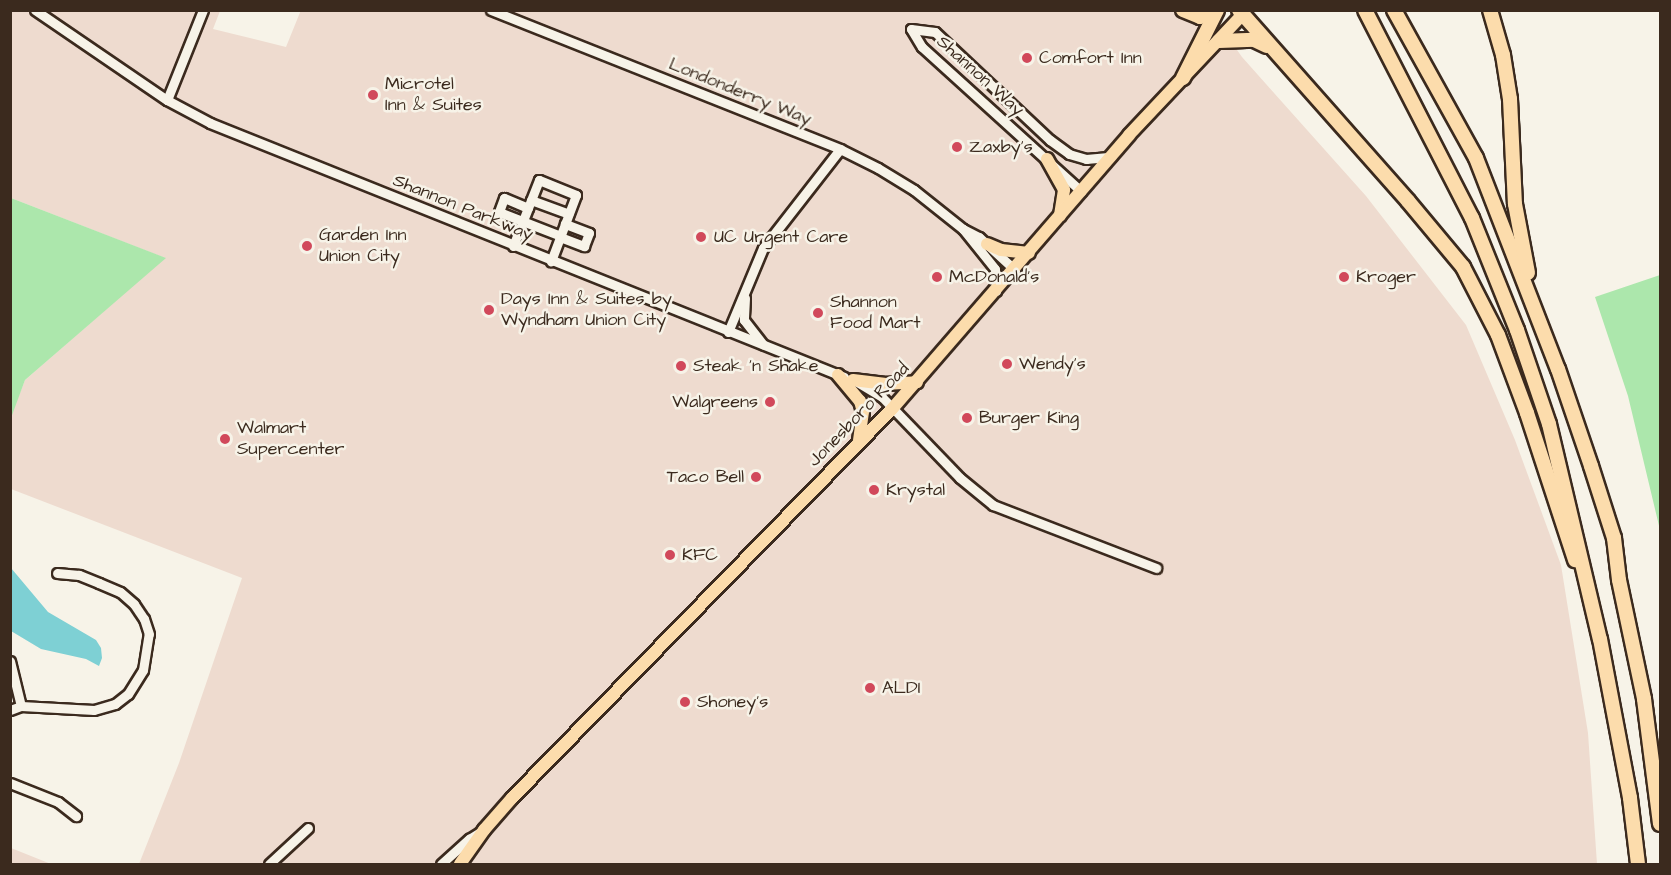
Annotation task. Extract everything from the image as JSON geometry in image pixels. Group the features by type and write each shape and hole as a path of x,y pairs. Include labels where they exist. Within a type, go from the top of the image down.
{"highway":[{"path":"1183,10 1200,18 1217,10"},
{"path":"1183,78 1217,10"},
{"path":"1365,10 1472,218 1517,330 1549,424 1600,639 1630,798 1638,864"},
{"path":"1394,10 1476,158 1533,304 1614,538 1619,580 1644,699 1660,824"},
{"path":"1490,10 1503,55 1510,99 1515,204 1533,304"},
{"path":"1242,12 1463,267 1482,300 1527,412 1600,639"},
{"path":"1219,41 1254,40 1271,48"}],"main road":[{"name":"Jonesboro Road","path":"460,864 484,830 512,798 892,409 1015,270 1081,191 1219,41 1242,12"},
{"path":"1047,159 1064,190 1060,216"},
{"path":"987,244 1001,250 1029,253"},
{"path":"838,375 860,401 863,412 859,443"},
{"path":"853,380 884,384 916,382"}],"street":[{"name":"Shannon Parkway","path":"35,10 167,100 210,123 728,332 853,380 875,392 960,478 993,505 1156,568"},
{"path":"167,100 203,10"},
{"name":"Londonderry Way","path":"491,10 840,149 914,190 963,229 987,244 1015,270"},
{"name":"Shannon Way","path":"1081,191 922,46 911,29 935,32 1050,140 1069,154 1086,159 1111,157"},
{"path":"728,332 763,248 840,149"},
{"path":"513,246 538,180 576,195 551,261"},
{"path":"504,198 530,204 567,219 589,233 584,246 499,212 504,198"},
{"name":"Londonderry Way","path":"963,229 995,269 996,291"},
{"path":"747,282 744,320 764,346"},
{"path":"10,710 21,706 94,710 115,705 129,694 143,670 149,634 144,619 134,603 120,592 79,575 57,573"},
{"path":"10,661 21,706"},
{"path":"10,783 58,802 76,816"},
{"path":"269,864 308,828"},
{"name":"Jonesboro Road","path":"441,864 469,839 484,830"}],"shaded area":[{"path":"301,10 1209,11 1242,57 1366,196 1466,325 1515,440 1561,565 1588,733 1597,864 139,864 179,763 242,578 11,489 10,418 25,380 165,258 11,198 11,11 220,11 213,29 286,47"},
{"path":"11,848 51,864 11,864"}],"green space":[{"path":"11,198 166,258 25,380 11,418"},
{"path":"1660,275 1660,530 1628,396 1595,297"}],"water":[{"path":"11,568 48,612 96,640 101,648 102,658 99,666 86,659 41,649 11,631"}],"place":[{"name":"Comfort Inn","path":"1027,58"},
{"name":"Microtel Inn & Suites","path":"373,95"},
{"name":"Zaxby's","path":"957,147"},
{"name":"UC Urgent Care","path":"701,237"},
{"name":"Garden Inn Union City","path":"307,246"},
{"name":"McDonald's","path":"937,277"},
{"name":"Kroger","path":"1344,277"},
{"name":"Days Inn & Suites by Wyndham Union City","path":"489,310"},
{"name":"Shannon Food Mart","path":"818,313"},
{"name":"Wendy's","path":"1007,364"},
{"name":"Steak 'n Shake","path":"681,366"},
{"name":"Walgreens","path":"770,402"},
{"name":"Burger King","path":"967,418"},
{"name":"Walmart Supercenter","path":"225,439"},
{"name":"Taco Bell","path":"756,477"},
{"name":"Krystal","path":"874,490"},
{"name":"KFC","path":"670,555"},
{"name":"ALDI","path":"870,688"},
{"name":"Shoney's","path":"685,702"}]}
